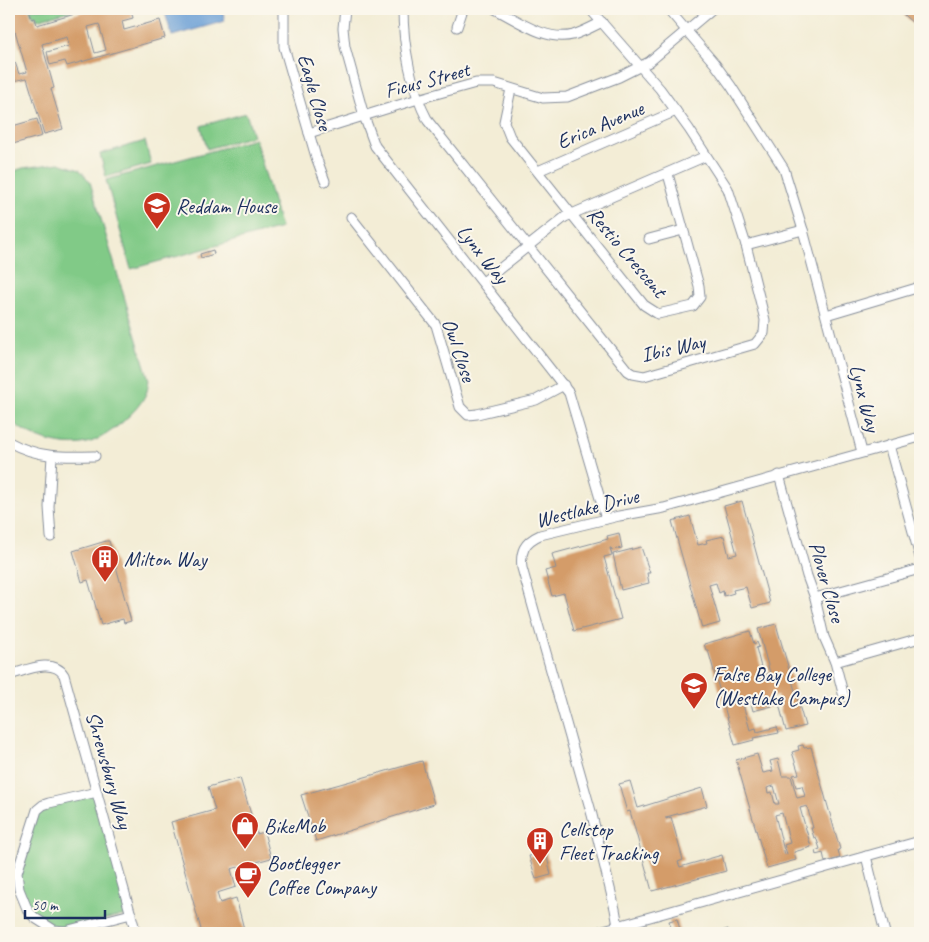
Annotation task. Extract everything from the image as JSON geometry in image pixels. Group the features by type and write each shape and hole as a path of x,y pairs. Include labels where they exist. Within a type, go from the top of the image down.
{"street":[{"name":"Lynx Way","path":"345,9 343,28 345,47 372,141 564,385 573,402 606,519"},
{"name":"Ibis Way","path":"403,9 405,41 418,99 428,121 622,365 633,374 640,376 750,346 759,341 766,326 746,245 728,189 676,111 590,9"},
{"path":"457,27 463,9"},
{"path":"495,9 536,30 556,36 571,35 602,22"},
{"name":"Lynx Way","path":"668,9 732,86 784,169 803,230 862,452"},
{"name":"Ficus Street","path":"309,133 476,83 494,83 543,98 567,97 619,77 650,62 712,9"},
{"name":"Eagle Close","path":"284,10 284,47 325,181"},
{"name":"Restio Crescent","path":"510,89 504,116 505,128 510,137 644,305 658,314 693,306 700,297 699,286 668,174"},
{"name":"Erica Avenue","path":"538,171 676,111"},
{"path":"483,282 572,213 668,174 706,156"},
{"name":"Owl Close","path":"351,217 436,325 444,347 457,400 465,413 468,415 478,414 536,400 564,385"},
{"path":"649,239 683,230"},
{"path":"746,245 803,230"},
{"path":"826,315 920,287"},
{"name":"Westlake Drive","path":"618,926 616,909 592,815 530,600 521,558 524,546 534,538 606,519 664,508 889,444 920,437"},
{"path":"9,442 33,453 52,456 95,456"},
{"path":"889,444 920,557"},
{"path":"52,456 49,507 52,537"},
{"name":"Plover Close","path":"779,475 815,598 824,636 835,662 844,697"},
{"path":"815,598 920,569"},
{"path":"835,662 920,638"},
{"name":"Shrewsbury Way","path":"9,675 47,666 55,667 62,672 66,680 136,933"},
{"path":"97,792 49,803 37,810 18,873 19,889 28,911 54,930 65,931 131,914"},
{"path":"593,933 920,841"},
{"path":"866,856 885,933"}],"green space":[{"path":"30,9 76,9 37,20 36,16 33,17"},
{"path":"246,113 253,136 207,149 201,126"},
{"path":"255,139 281,228 131,269 106,180"},
{"path":"145,141 151,164 106,177 100,154"},
{"path":"59,163 80,170 90,182 149,380 147,391 138,407 122,423 104,436 87,443 74,445 60,444 39,438 20,428 9,417 9,173 23,168"},
{"path":"97,792 131,914 54,930 23,902 17,880 37,810"}],"water":[{"path":"164,9 222,9 225,21 172,36"}],"building":[{"path":"9,9 29,9 32,19 35,18 37,25 92,9 131,9 133,18 122,21 124,30 160,20 165,38 67,66 65,61 50,65 47,52 69,46 67,37 42,44 54,88 51,89 63,129 44,134 27,78 9,82 9,63 15,62 19,74 27,72 15,31 9,33 9,24 13,23","holes":["99,24 106,50 95,53 88,27"]},
{"path":"897,9 920,9 920,25 917,21 914,24"},
{"path":"37,119 42,136 9,145 9,127"},
{"path":"213,250 214,254 201,258 200,254"},
{"path":"742,501 770,603 752,608 746,587 733,590 734,593 724,596 723,591 719,593 716,583 709,585 720,623 702,628 672,521 690,516 698,545 707,543 706,540 724,536 729,556 737,554 724,506"},
{"path":"619,533 622,548 612,550 610,548 612,555 604,557 621,619 574,631 564,593 552,596 545,571 556,568 552,554 608,539 607,536"},
{"name":"Milton Way","path":"109,541 131,621 124,623 123,619 101,625 88,580 82,582 73,551"},
{"path":"641,547 650,573 647,573 649,583 621,590 613,554"},
{"path":"776,624 805,726 786,731 777,696 769,698 772,706 753,711 750,699 742,701 750,730 756,728 757,732 777,727 779,733 753,738 754,740 735,745 708,650 706,650 704,644 750,631 754,644 757,642 759,647 756,648 763,675 770,673 758,629"},
{"path":"803,745 804,748 811,747 840,849 838,850 840,858 825,862 823,853 816,855 815,851 820,849 816,837 814,838 807,806 800,808 811,847 794,852 796,860 767,868 736,760 757,754 763,773 773,771 770,761 778,759 782,776 791,776 797,798 805,796 802,786 796,787 793,775 799,774 792,752 799,750 798,746","holes":["774,786 779,804 775,804 772,792 768,793 767,788","782,813 790,843 784,845 787,854 785,855 775,815"]},
{"path":"422,761 434,804 316,841 301,795"},
{"path":"240,778 257,834 264,832 271,858 231,869 236,887 217,893 220,903 236,898 245,933 202,933 171,822 215,810 208,787"},
{"path":"630,781 638,808 702,788 707,806 666,817 666,819 671,817 683,860 678,862 680,867 722,855 726,871 652,891 630,811 627,812 619,784"},
{"name":"Cellstop Fleet Tracking","path":"546,852 551,875 536,879 529,856"},
{"path":"677,919 681,933 673,933 669,921"},
{"path":"728,929 729,933 715,933"}],"place":[{"name":"Reddam House","path":"157,230"},
{"name":"Milton Way","path":"105,583"},
{"name":"False Bay College (Westlake Campus)","path":"694,710"},
{"name":"BikeMob","path":"245,850"},
{"name":"Cellstop Fleet Tracking","path":"540,865"},
{"name":"Bootlegger Coffee Company","path":"248,899"}]}
